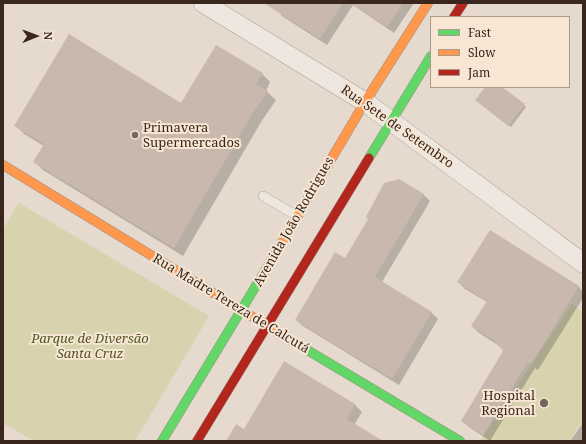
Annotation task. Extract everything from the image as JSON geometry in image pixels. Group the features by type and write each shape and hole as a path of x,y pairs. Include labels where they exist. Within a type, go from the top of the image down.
{"street":[{"name":"Rua Sete de Setembro","path":"204,3 365,102 583,263"},
{"name":"Avenida João Rodrigues","path":"162,441 242,311 365,102 428,3"},
{"path":"455,16 463,3"},
{"path":"197,441 430,58"},
{"name":"Rua Madre Tereza de Calcutá","path":"3,165 242,311 460,441"}],"lane":[{"path":"263,196 297,216"}],"green space":[{"name":"Parque de Diversão Santa Cruz","path":"19,203 209,316 135,441 34,441 3,423 3,229"},
{"name":"Hospital Regional","path":"572,304 583,312 583,421 569,441 480,441"}],"building":[{"path":"264,3 343,3 320,39"},
{"path":"351,3 403,3 387,27"},
{"name":"Primavera Supermercados","path":"69,34 181,103 216,45 263,73 256,84 268,91 253,113 174,248 33,162 44,144 14,126"},
{"path":"484,88 503,88 525,104 508,126 475,100"},
{"path":"399,179 424,194 375,277 432,312 392,379 295,320 335,252 345,258 368,219 366,217 384,183"},
{"path":"490,230 579,286 531,364 528,362 483,435 461,421 503,351 495,341 471,326 487,301 457,282"},
{"path":"284,361 355,404 347,419 383,441 226,441 236,424 244,429"}],"traffic: fast":[{"path":"369,158 430,58"},
{"path":"162,441 274,256"},
{"path":"287,338 460,441"}],"traffic: slow":[{"path":"274,256 365,102 428,3"},
{"path":"3,165 287,338"}],"traffic: jam":[{"path":"455,16 463,3"},
{"path":"197,441 369,158"}],"place":[{"name":"Primavera Supermercados","path":"135,135"},
{"name":"Hospital Regional","path":"544,403"}]}
